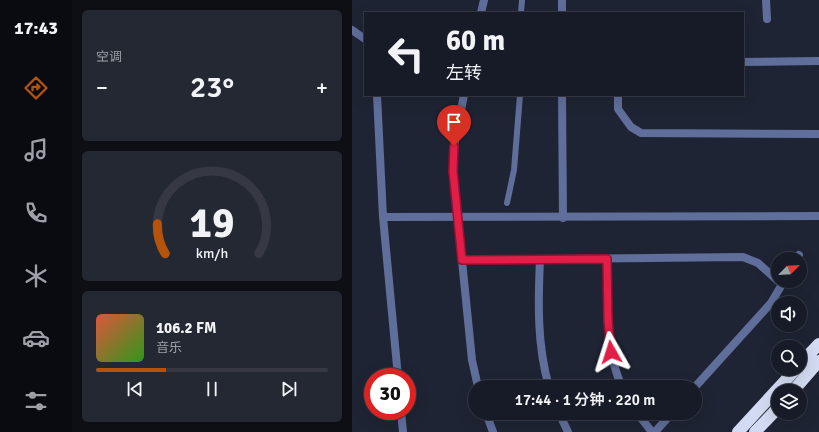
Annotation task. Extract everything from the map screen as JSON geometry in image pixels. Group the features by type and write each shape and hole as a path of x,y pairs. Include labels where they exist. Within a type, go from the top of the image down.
{"highway":[{"path":"807,357 819,344"},
{"path":"799,384 819,361"},
{"path":"738,432 790,376"},
{"path":"755,432 771,415"}],"street":[{"path":"481,12 484,0"},
{"path":"562,0 562,12"},
{"path":"766,0 767,19"},
{"path":"352,30 364,38"},
{"path":"744,62 819,61"},
{"path":"377,96 383,217 397,368"},
{"path":"464,96 454,146 453,171 472,360 476,380"},
{"path":"562,96 563,218"},
{"path":"618,96 618,109 631,127 641,133 819,134"},
{"path":"383,217 563,218 819,216"},
{"path":"462,260 743,257 758,263 771,274"},
{"path":"540,259 538,316 542,362 547,380"},
{"path":"607,259 608,320 611,352 620,380"},
{"path":"701,380 770,303 777,288"},
{"path":"402,420 403,432"},
{"path":"489,420 493,432"},
{"path":"562,420 568,432"},
{"path":"643,420 652,432"},
{"path":"655,432 666,420"}],"lane":[{"path":"521,12 522,0"},
{"path":"507,203 514,170 520,96"}],"route":[{"path":"454,146 453,171 462,260 607,259 608,320 611,352"}]}
